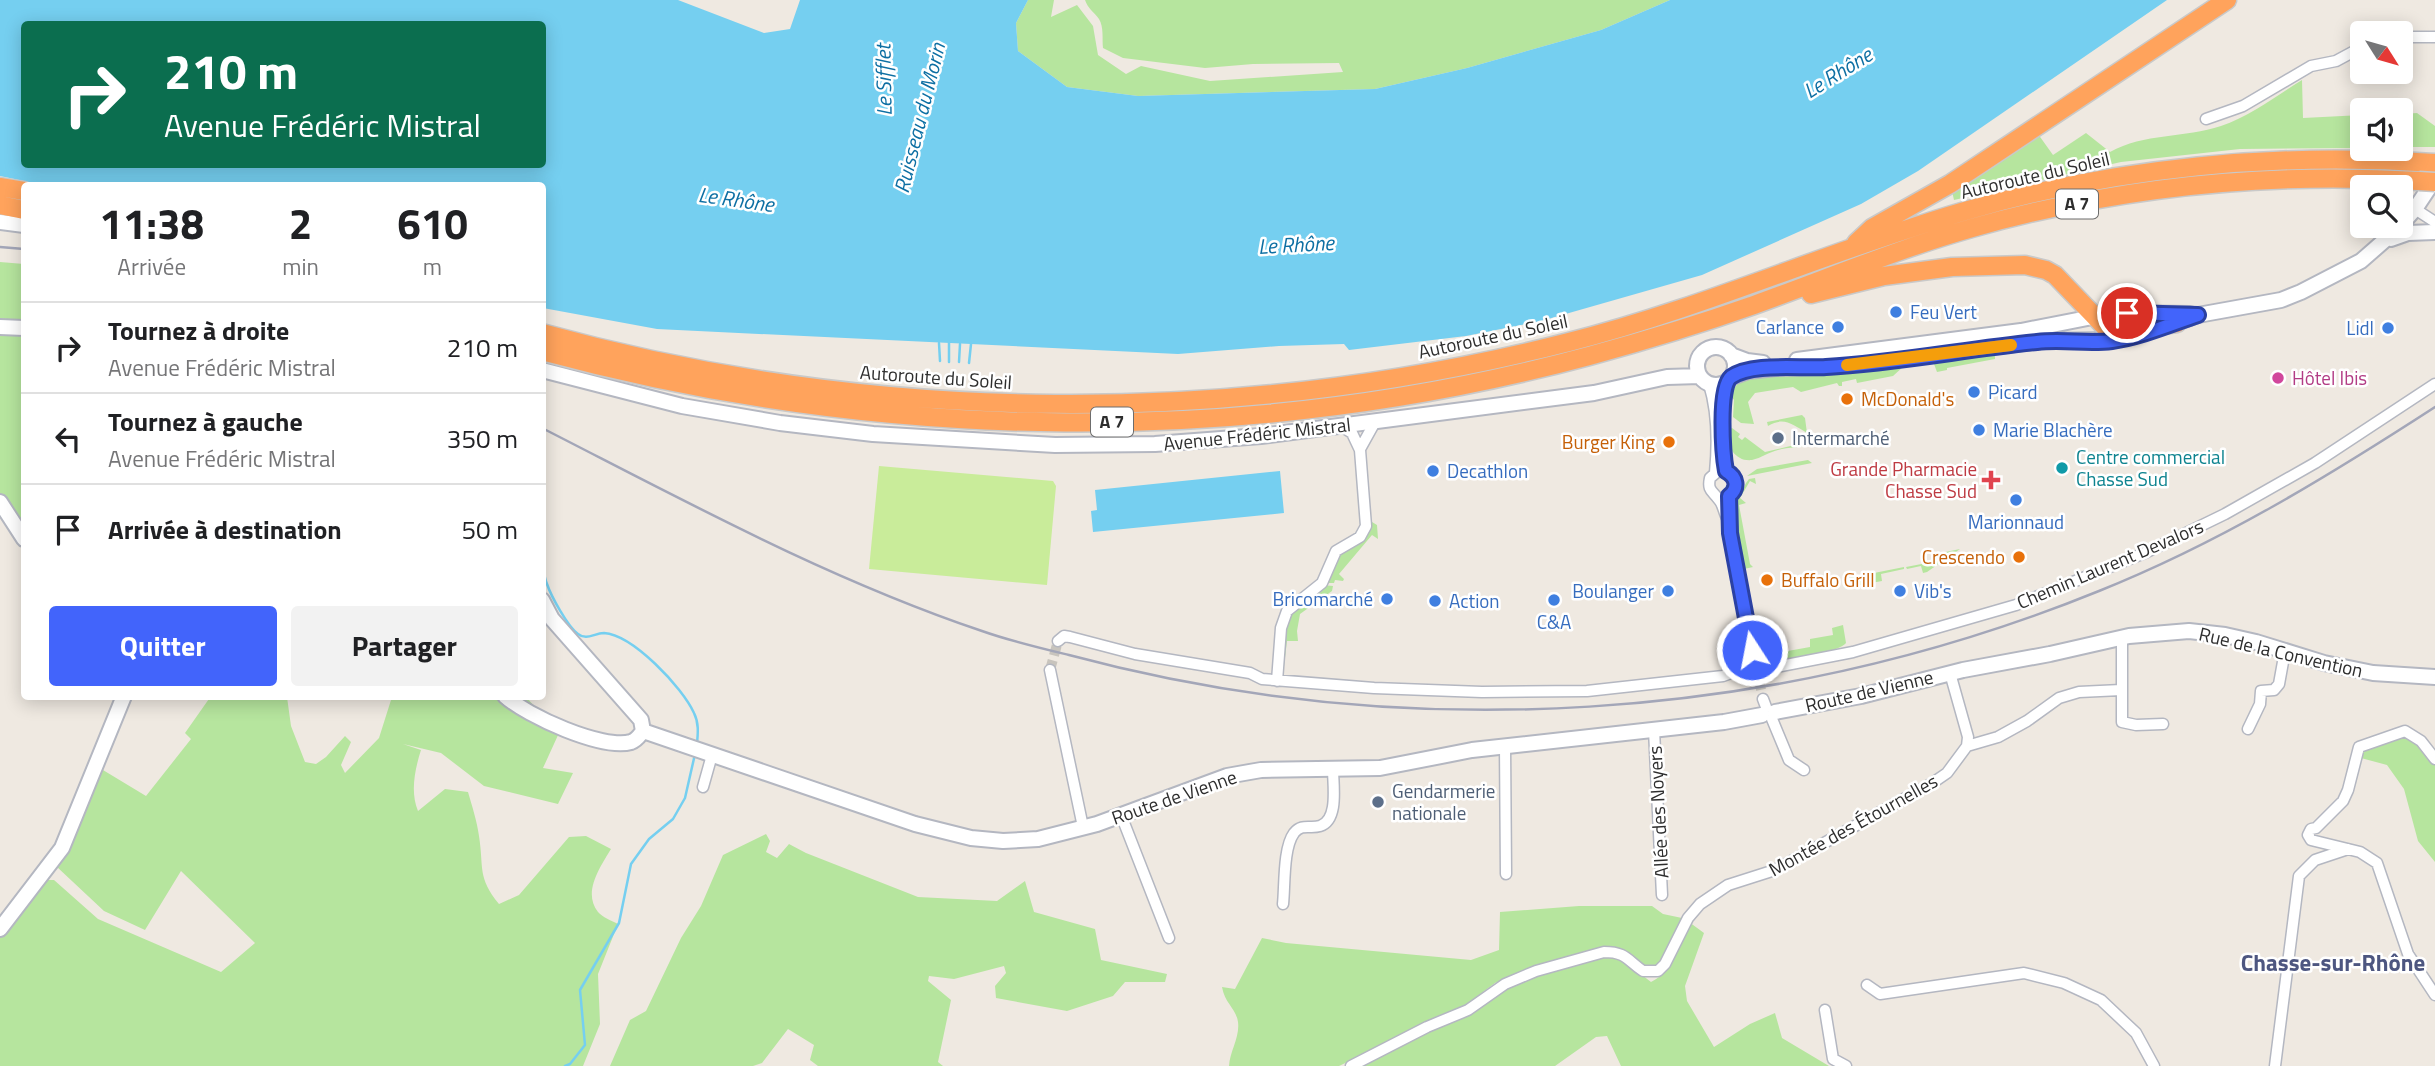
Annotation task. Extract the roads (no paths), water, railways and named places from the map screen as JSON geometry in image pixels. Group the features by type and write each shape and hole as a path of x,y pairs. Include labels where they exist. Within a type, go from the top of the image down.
{"highway":[{"path":"1851,249 1872,228 1938,191 2227,0"},
{"name":"Autoroute du Soleil","path":"546,334 672,364 782,383 883,396 1047,404 1218,399 1373,382 1570,342 1709,300 1967,210 2026,195 2138,174 2248,162 2354,159 2431,173"},
{"name":"Autoroute du Soleil","path":"546,352 722,392 870,413 1049,422 1164,420 1302,409 1463,384 1542,368 1623,347 1972,228 2088,202 2173,188 2249,181 2431,173"},
{"path":"0,187 21,190"},
{"path":"0,205 21,209"},
{"path":"1769,299 1819,293 1912,271 2012,265 2046,270 2064,283 2077,298 2087,318 2105,327 2121,330 2177,323"}],"main road":[{"path":"2413,211 2431,173"},
{"path":"0,222 21,225"},
{"path":"2381,244 2408,233 2435,232"},
{"path":"2198,315 2113,313 2021,331 1788,361 1757,362 1731,355 1721,348 1712,348 1704,352 1699,360 1704,379 1721,385 1748,371 1825,367 2040,341 2115,341 2198,315 2281,300 2349,268 2388,238"},
{"path":"2113,313 2113,326 2121,330"},
{"path":"0,327 21,328"},
{"path":"1730,379 1735,364 1731,355"},
{"name":"Avenue Frédéric Mistral","path":"1667,377 1699,360"},
{"path":"546,371 596,386"},
{"name":"Avenue Frédéric Mistral","path":"596,386 682,406 780,423 873,434 1042,444 1156,444 1207,441 1374,422 1594,393 1667,377 1704,379"},
{"path":"546,380 596,386"},
{"path":"0,502 21,534"},
{"path":"509,700 518,708 544,721 614,743 631,742 643,731 640,720 552,619 546,608"},
{"name":"Rue de la Convention","path":"1956,672 2122,637 2189,631 2225,635 2324,663 2373,673 2435,677"},
{"name":"Route de Vienne","path":"643,731 915,824 971,838 1003,841 1038,839 1083,827 1227,776 1261,769 1380,768 1505,745 1724,722 1768,710 1861,696 1956,672"},
{"path":"0,929 62,848 122,700"}],"street":[{"path":"2413,37 2435,37"},
{"path":"2206,119 2243,106 2311,66 2336,61 2350,53"},
{"path":"2415,209 2435,222"},
{"path":"1704,379 1720,419 1723,443 1720,472"},
{"path":"1720,419 1730,379"},
{"name":"Chemin Laurent Devalors","path":"1755,664 1781,666 1853,653 2036,598 2147,552 2235,508 2315,463 2435,384"},
{"path":"1360,450 1374,422"},
{"path":"1277,681 1281,628 1287,611 1322,583 1336,551 1360,537 1364,531 1366,518 1360,450 1352,433 1341,426"},
{"path":"1720,472 1732,475 1736,482 1735,490 1724,497 1713,495 1709,488 1710,478 1720,472"},
{"path":"1724,497 1759,680"},
{"path":"1058,641 1064,636 1070,637 1135,654 1250,673 1262,679 1277,681 1482,692 1587,691 1723,676 1755,664"},
{"path":"2122,637 2122,722 2136,725 2163,724"},
{"path":"2248,729 2260,704 2261,691 2274,690 2279,684 2285,651"},
{"path":"1050,670 1083,827"},
{"path":"1956,672 1966,724 1967,746 1998,737 2027,721 2059,698 2079,692 2121,690"},
{"path":"1768,710 1789,760 1804,769"},
{"name":"Allée des Noyers","path":"1654,730 1662,895"},
{"path":"2435,759 2421,741 2405,731 2359,747 2343,801 2308,835 2311,840 2360,852 2377,863 2408,954 2435,995"},
{"path":"1505,745 1506,874"},
{"name":"Montée des Étournelles","path":"1351,1066 1427,1027 1468,1010 1505,984 1536,971 1604,952 1616,952 1628,957 1643,971 1658,971 1665,964 1688,918 1700,904 1728,885 1775,870 1931,784 1947,773 1967,746"},
{"path":"701,752 703,786"},
{"path":"1283,904 1288,844 1295,831 1304,825 1320,826 1328,820 1332,810 1332,769"},
{"path":"1121,815 1169,938"},
{"path":"2276,1066 2299,876 2315,860 2348,849"},
{"path":"1867,985 1880,994 2024,973 2064,983 2101,1000 2136,1033 2154,1066"},
{"path":"1825,1010 1833,1059 1846,1066"}],"water":[{"path":"0,0 678,0 764,33 790,29 800,0 1028,0 1016,23 1018,51 1067,87 1138,96 1375,89 1467,68 1601,30 1670,0 2167,0 1918,171 1861,204 1702,275 1541,321 1466,336 1349,350 1344,344 1178,354 657,329 546,309 546,182 29,182 0,176"},
{"path":"1280,471 1284,513 1093,532 1091,511 1097,510 1095,490"}],"waterway":[{"path":"939,343 940,361"},
{"path":"949,343 949,362"},
{"path":"959,362 960,344"},
{"path":"969,363 971,344"},
{"path":"546,581 565,618 578,634 584,637 604,633 616,636 642,652 668,677 694,713 698,732 697,744"},
{"path":"565,1066 570,1064 585,1045 580,990 619,923 631,864 649,839 673,819 685,798 695,754"}],"tunnel":[{"path":"1050,670 1058,641"},
{"path":"1759,680 1763,699"}],"railway":[{"path":"0,247 21,249"},
{"path":"546,430 813,563 869,588 1003,638 1197,684 1327,702 1458,710 1589,707 1720,693 1849,669 1975,635 2099,591 2187,552 2272,507 2435,407"}],"place":[{"name":"Feu Vert","path":"1896,312"},
{"name":"Carlance","path":"1838,327"},
{"name":"Lidl","path":"2388,328"},
{"name":"Hôtel Ibis","path":"2278,378"},
{"name":"Picard","path":"1974,392"},
{"name":"McDonald's","path":"1847,399"},
{"name":"Marie Blachère","path":"1979,430"},
{"name":"Intermarché","path":"1778,438"},
{"name":"Burger King","path":"1669,442"},
{"name":"Centre commercial Chasse Sud","path":"2062,468"},
{"name":"Decathlon","path":"1433,471"},
{"name":"Grande Pharmacie Chasse Sud","path":"1991,480"},
{"name":"Marionnaud","path":"2016,500"},
{"name":"Crescendo","path":"2019,557"},
{"name":"Buffalo Grill","path":"1767,580"},
{"name":"Boulanger","path":"1668,591"},
{"name":"Vib's","path":"1900,591"},
{"name":"Bricomarché","path":"1387,599"},
{"name":"C&A","path":"1554,600"},
{"name":"Action","path":"1435,601"},
{"name":"Gendarmerie nationale","path":"1378,802"}],"district":[{"name":"Chasse-sur-Rhône","path":"2333,963"}],"water label":[{"name":"Le Rhône","path":"1838,73"},
{"name":"Le Sifflet","path":"884,80"},
{"name":"Ruisseau du Morin","path":"920,118"},
{"name":"Le Rhône","path":"736,200"},
{"name":"Le Rhône","path":"1296,245"}]}
